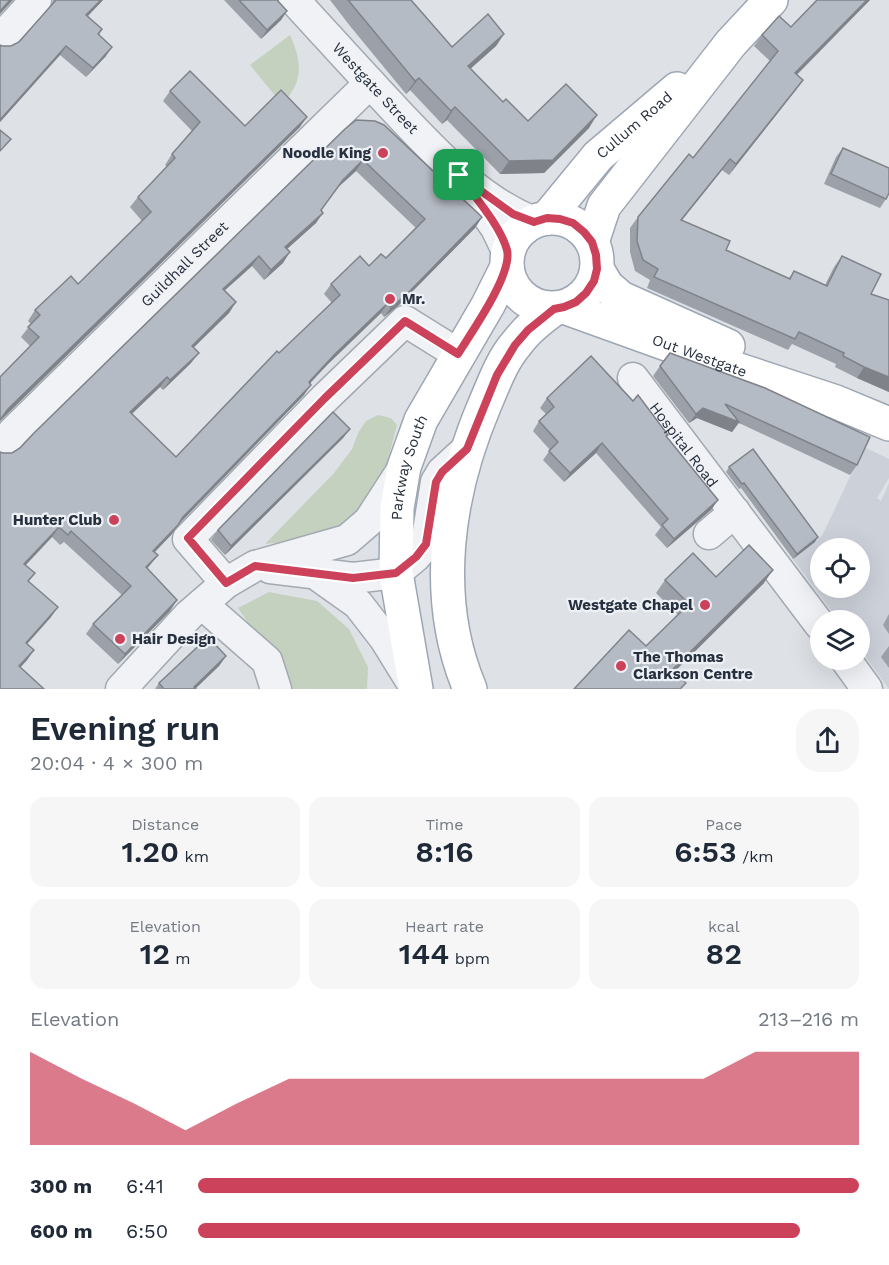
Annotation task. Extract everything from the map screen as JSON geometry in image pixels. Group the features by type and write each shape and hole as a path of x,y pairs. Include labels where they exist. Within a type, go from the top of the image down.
{"main road":[{"name":"Cullum Road","path":"595,256 604,206 731,43 771,0"},
{"name":"Cullum Road","path":"540,220 598,156 731,43"},
{"path":"470,689 461,668 448,606 448,542 458,479 467,449 497,375 515,345 528,330 559,308 576,302 594,281 595,256 584,232 573,223 560,219 540,220 516,235 507,259 510,280 527,302 540,307 559,308"},
{"name":"Out Westgate","path":"595,256 607,286 621,298 745,353 836,402"},
{"name":"Parkway South","path":"416,689 396,573 397,508 404,467 421,420 488,305 507,259"},
{"name":"Out Westgate","path":"559,308 836,402 889,424"}],"street":[{"path":"0,39 36,0"},
{"name":"Westgate Street","path":"294,0 459,175 496,228 507,259"},
{"name":"Guildhall Street","path":"0,447 370,83"},
{"name":"Westgate Street","path":"459,175 513,214 540,220"},
{"path":"226,583 188,538 325,398 405,321 458,354"},
{"name":"Hospital Road","path":"633,378 810,612"},
{"path":"255,566 353,578 396,573 416,557 426,544 436,482 442,472 467,449"},
{"path":"122,689 189,615 226,583 255,566 347,540 369,521 404,467"},
{"path":"709,534 735,512"},
{"path":"315,574 358,604 385,639 416,689"},
{"path":"202,604 267,662 276,689"},
{"path":"853,670 867,689"}],"shaded area":[{"path":"864,447 889,459 889,478 877,498 881,501 889,483 889,689 870,663 870,610 831,610 822,598 870,598 870,538 819,538"},
{"path":"810,546 810,582 793,559"}],"green space":[{"path":"290,35 297,54 299,71 294,88 282,104 250,65"},
{"path":"378,415 391,418 397,425 382,482 350,524 317,539 265,544 334,473 352,449 366,421"},
{"path":"269,592 317,601 349,629 368,667 367,689 286,689 271,657 238,608"}],"building":[{"path":"0,0 10,0 0,11"},
{"path":"56,0 101,0 86,15 102,29 98,34 112,47 93,68 66,46 0,120 0,45 11,46 19,42"},
{"path":"239,0 277,0 287,11 267,30"},
{"path":"348,0 411,0 452,47 488,14 504,34 468,66 503,102 506,99 528,121 566,84 597,115 553,160 509,161 455,107 451,111 419,78 415,81"},
{"path":"817,0 867,0 795,73 803,80 736,164 730,159 681,220 730,241 726,250 790,279 794,271 827,286 842,256 881,274 871,294 889,300 889,377 864,367 843,356 844,353 799,332 795,339 654,277 658,269 643,260 637,241 638,217 689,154 693,158 778,51 762,35 779,16 791,27"},
{"path":"190,71 245,126 281,90 307,117 8,409 0,420 0,377 39,337 28,327 40,315 35,310 71,276 78,284 151,212 138,197 175,158 172,154 200,122 170,91"},
{"path":"356,120 375,121 384,125 482,217 406,295 391,307 388,303 334,355 309,382 311,385 153,551 158,555 146,567 177,600 125,654 93,624 131,586 71,531 68,535 59,527 24,564 35,573 28,581 58,607 26,643 34,650 19,666 44,689 0,689 0,452 12,453 20,448","holes":["363,160 425,219 386,258 381,254 369,266 360,256 331,284 340,295 279,353 277,351 176,457 130,412 167,377 170,380 199,353 192,346 236,302 223,289 259,256 271,270 290,252 285,247 323,213 321,210 343,180"]},
{"path":"0,130 11,139 0,151"},
{"path":"843,148 889,168 889,193 886,199 831,174"},
{"path":"670,353 765,388 870,437 857,465 725,404 739,422 703,408 696,414 660,366"},
{"path":"591,356 633,401 638,395 668,435 666,436 718,500 674,539 662,525 668,519 602,443 570,473 549,451 558,442 539,421 554,407 547,398"},
{"path":"333,412 350,429 231,546 218,530"},
{"path":"753,449 818,537 810,538 810,543 797,554 744,483 742,484 729,467"},
{"path":"749,545 773,570 672,670 686,683 680,689 574,689 629,630 646,646 689,604 665,580 693,553 716,577"},
{"path":"208,637 226,656 194,687 196,689 164,689 159,683"}],"place":[{"name":"Noodle King","path":"383,153"},
{"name":"Mr.","path":"390,299"},
{"name":"Hunter Club","path":"114,520"},
{"name":"Westgate Chapel","path":"705,605"},
{"name":"Hair Design","path":"120,639"},
{"name":"The Thomas Clarkson Centre","path":"621,666"}],"route":[{"path":"459,175 513,214 534,222 547,218 573,223 592,242 597,269 594,281 576,302 554,309 528,330 515,345 497,375 467,449 442,472 436,482 426,544 416,557 396,573 353,578 255,566 226,583 188,538 325,398 405,321 458,354 488,305 507,267 507,251 496,228 459,175"}]}
